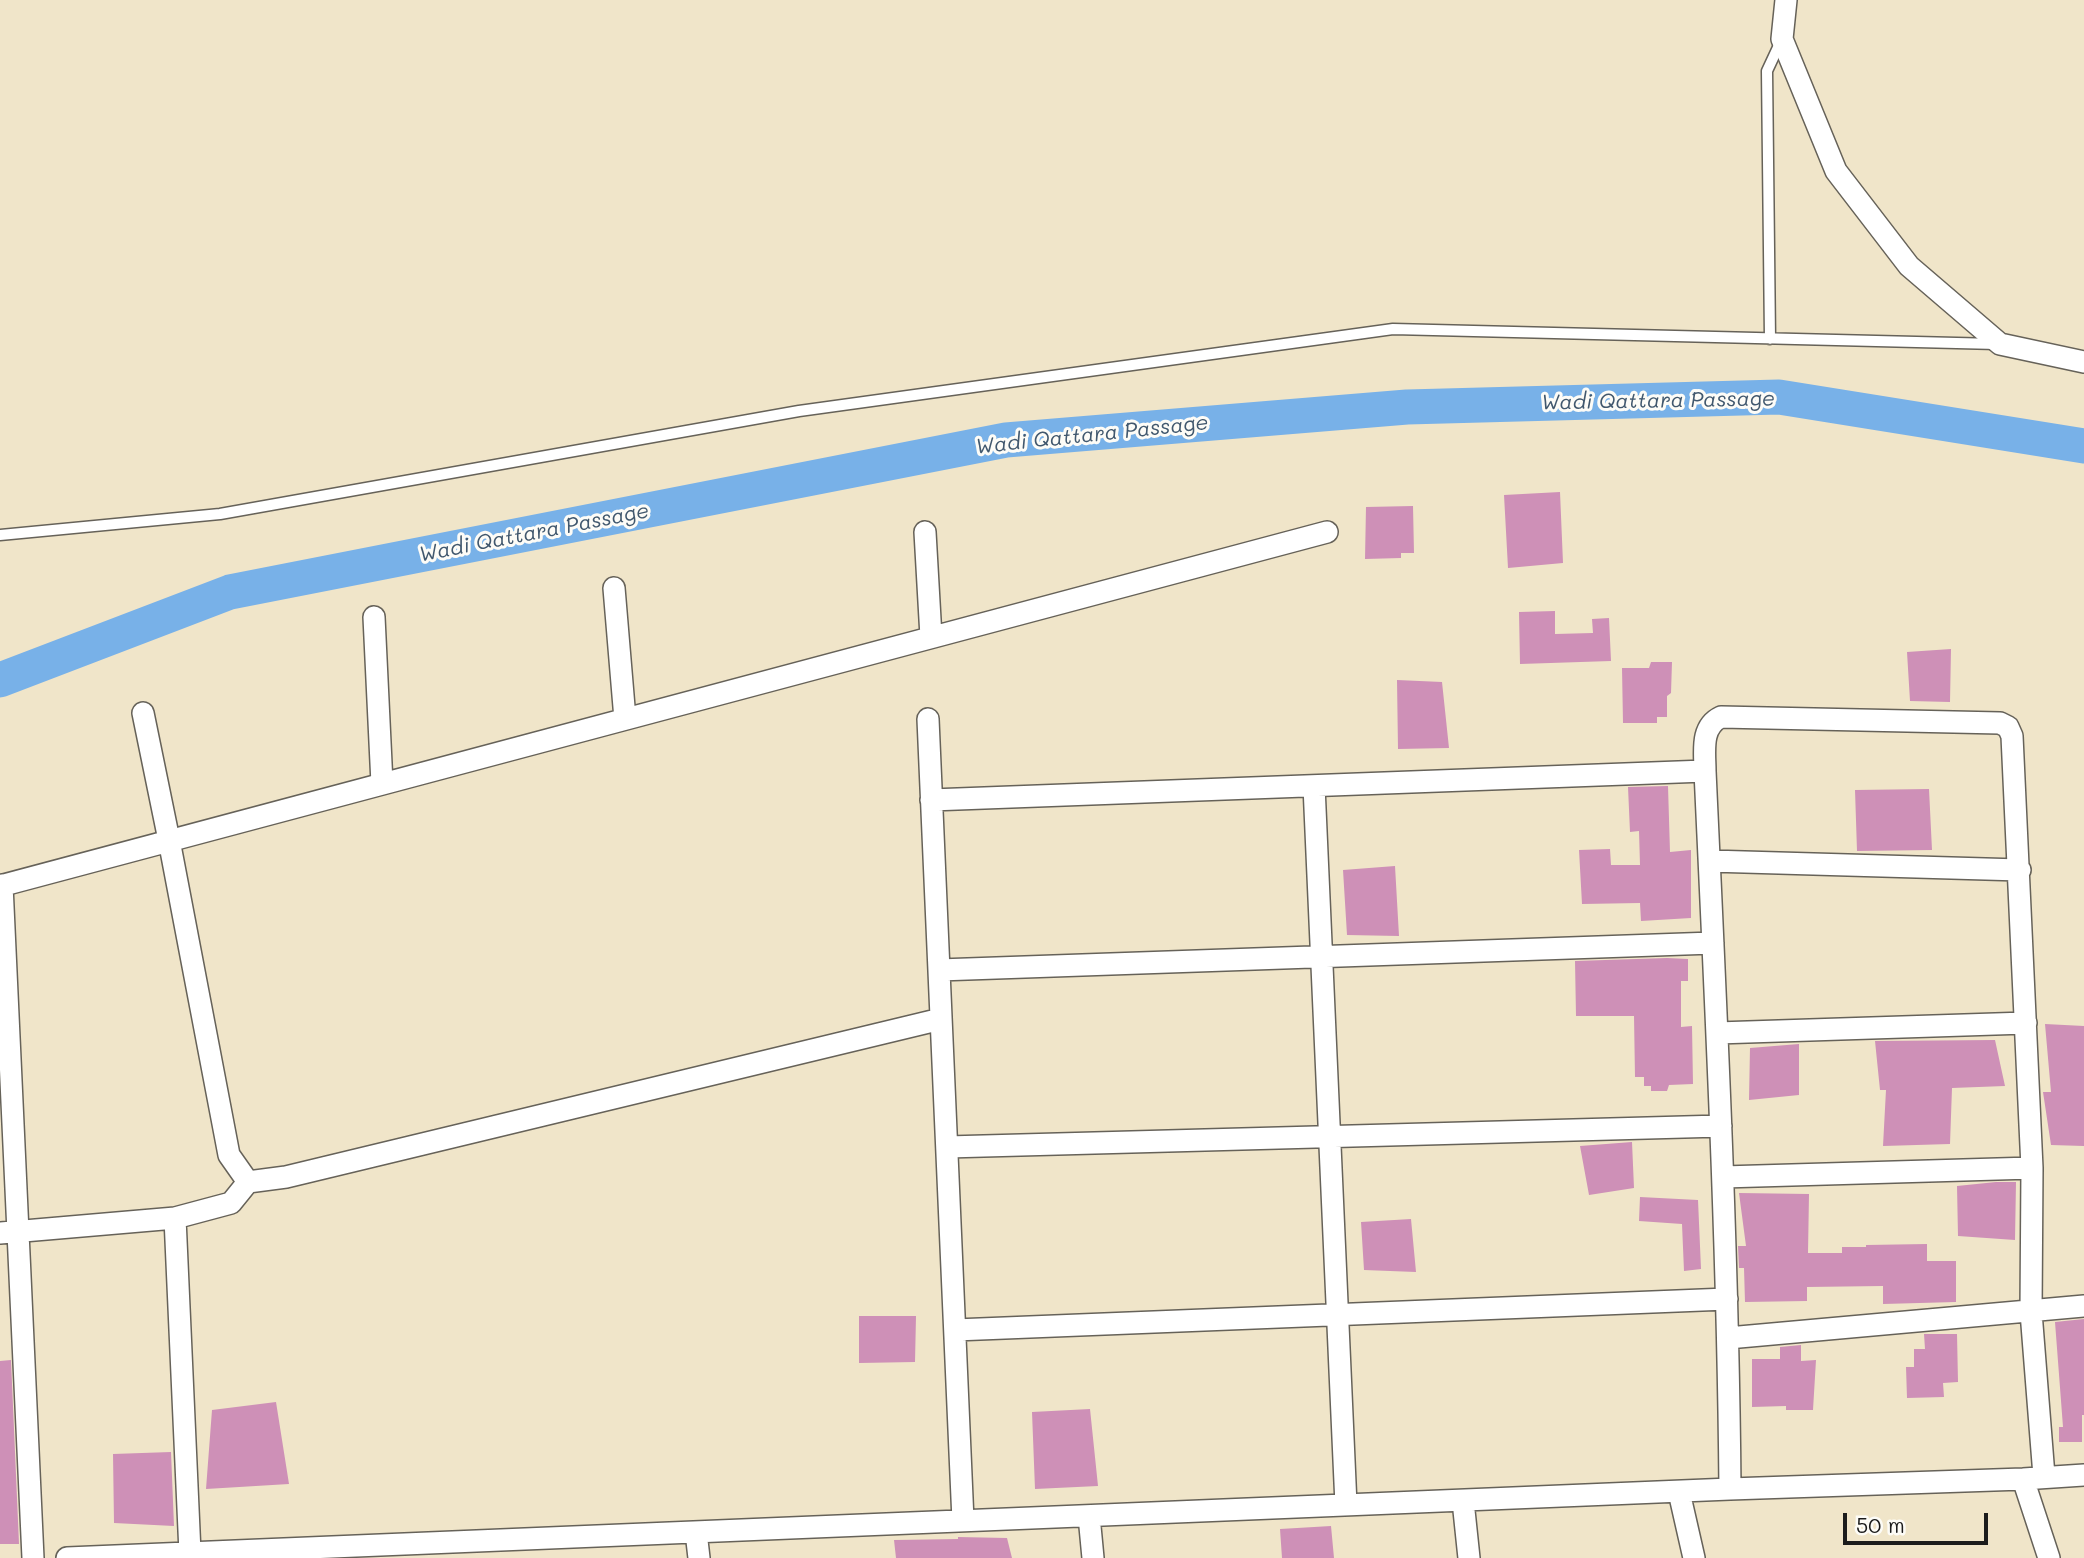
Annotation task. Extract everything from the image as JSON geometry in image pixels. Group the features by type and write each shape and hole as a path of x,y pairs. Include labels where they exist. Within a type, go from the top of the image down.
{"street":[{"path":"1786,0 1782,38 1836,171 1909,266 2000,344 2084,362"},
{"path":"925,532 931,637"},
{"path":"33,1558 9,1232 1,885 1327,532"},
{"path":"614,587 625,719"},
{"path":"374,617 382,784"},
{"path":"143,713 229,1155 248,1182"},
{"path":"1730,1489 1723,1177 1705,736 1710,726 1721,717 2000,723 2008,727 2012,736 2032,1168 2031,1312 2044,1476"},
{"path":"928,719 963,1521"},
{"path":"931,800 1706,771"},
{"path":"1314,786 1346,1505"},
{"path":"1710,861 2020,870"},
{"path":"939,970 1713,943"},
{"path":"9,1232 175,1217 231,1203 248,1182 286,1177 941,1019"},
{"path":"1717,1033 2026,1023"},
{"path":"947,1147 1721,1126"},
{"path":"1723,1177 2032,1168"},
{"path":"175,1217 190,1553"},
{"path":"955,1330 1727,1299"},
{"path":"1728,1338 2084,1306"},
{"path":"67,1558 190,1553 542,1548 696,1532 2084,1475"},
{"path":"2023,1479 2049,1558"},
{"path":"1679,1492 1694,1558"},
{"path":"1462,1500 1469,1558"},
{"path":"1089,1516 1093,1558"},
{"path":"696,1532 699,1558"}],"lane":[{"path":"1770,339 1767,71 1782,38"},
{"path":"0,535 220,514 799,411 1393,329 2000,344"}],"building":[{"path":"1560,492 1563,563 1508,568 1504,495"},
{"path":"1413,506 1414,553 1401,553 1401,558 1365,559 1366,507"},
{"path":"1555,611 1555,634 1593,633 1592,619 1609,618 1611,661 1520,664 1519,612"},
{"path":"1951,649 1950,702 1910,701 1907,652"},
{"path":"1651,662 1672,662 1667,717 1657,717 1657,723 1623,723 1622,668 1649,668"},
{"path":"1397,680 1442,682 1449,748 1398,749"},
{"path":"1668,786 1670,852 1691,850 1691,918 1641,921 1640,903 1582,904 1579,850 1610,849 1611,865 1640,865 1639,831 1630,832 1628,787"},
{"path":"1929,789 1932,850 1857,851 1855,790"},
{"path":"1395,866 1399,936 1347,935 1343,870"},
{"path":"1688,959 1688,981 1681,981 1681,1027 1692,1026 1693,1084 1669,1085 1667,1091 1651,1091 1651,1086 1644,1086 1644,1077 1635,1077 1634,1016 1576,1016 1575,961"},
{"path":"2045,1024 2084,1026 2084,1146 2051,1145 2043,1092 2051,1092"},
{"path":"1995,1040 2005,1086 1952,1088 1950,1144 1883,1146 1886,1090 1880,1090 1875,1041"},
{"path":"1799,1044 1799,1095 1749,1100 1750,1048"},
{"path":"1632,1142 1634,1188 1589,1195 1580,1146"},
{"path":"2016,1182 2015,1240 1958,1236 1957,1186"},
{"path":"1739,1193 1809,1194 1808,1253 1842,1253 1842,1247 1866,1245 1927,1244 1927,1261 1956,1261 1956,1302 1883,1304 1883,1286 1807,1287 1807,1301 1745,1302 1744,1268 1739,1268 1738,1246 1746,1246"},
{"path":"1640,1197 1698,1200 1701,1269 1684,1271 1682,1224 1639,1221"},
{"path":"1411,1219 1416,1272 1364,1270 1361,1222"},
{"path":"859,1316 916,1316 915,1362 859,1363"},
{"path":"2084,1319 2082,1442 2059,1442 2059,1427 2063,1427 2055,1322"},
{"path":"1924,1334 1957,1334 1958,1382 1943,1383 1944,1397 1907,1398 1906,1367 1914,1367 1914,1349 1925,1349"},
{"path":"1801,1345 1801,1361 1816,1360 1813,1410 1786,1410 1786,1406 1752,1407 1752,1359 1780,1359 1780,1347"},
{"path":"11,1360 19,1544 0,1544 0,1361"},
{"path":"276,1402 289,1484 206,1489 212,1410"},
{"path":"1090,1409 1098,1486 1035,1489 1032,1412"},
{"path":"171,1452 174,1526 114,1523 113,1454"},
{"path":"1331,1526 1334,1558 1282,1558 1280,1529"},
{"path":"1007,1538 1012,1558 896,1558 894,1540"}],"waterway":[{"name":"Wadi Qattara Passage","path":"0,680 230,592 1006,440 1407,407 1779,397 2084,446"}]}
